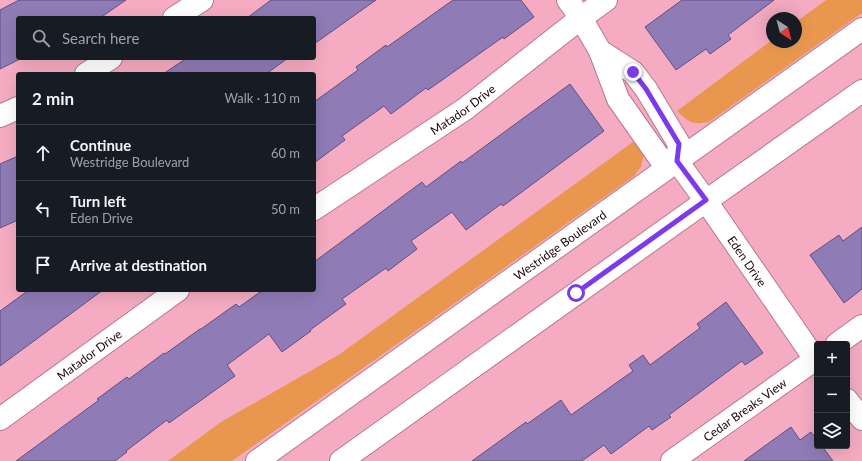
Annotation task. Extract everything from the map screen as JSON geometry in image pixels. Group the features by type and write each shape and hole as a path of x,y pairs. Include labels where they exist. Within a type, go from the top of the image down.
{"main road":[{"path":"177,16 202,0"},
{"path":"568,0 581,18 600,51 618,99 661,160 677,161"},
{"name":"Matador Drive","path":"316,208 465,109 606,0"},
{"name":"Westridge Boulevard","path":"257,461 862,29"},
{"path":"89,72 108,60"},
{"path":"340,461 706,200 862,91"},
{"path":"0,116 16,109"},
{"name":"Eden Drive","path":"677,161 706,200 814,357"},
{"name":"Matador Drive","path":"0,419 175,292"},
{"path":"841,341 862,326"},
{"name":"Cedar Breaks View","path":"672,461 814,361"},
{"path":"850,404 862,419"}],"shaded area":[{"path":"826,0 862,0 862,13 709,122 691,122 677,111 766,44 766,48 802,48 802,18"},
{"path":"637,139 644,154 641,167 634,176 232,461 168,461 221,422 340,354"}],"building":[{"path":"19,0 126,0 103,16 16,16 16,60 18,60 0,69 0,10"},
{"path":"271,0 376,0 316,43 316,16 250,16"},
{"path":"453,0 521,0 534,17 428,90 426,88 391,114 384,106 342,136 345,140 316,162 316,101 358,70 356,67 386,45 387,47"},
{"path":"682,0 774,0 728,35 731,39 710,54 706,49 676,70 645,27"},
{"path":"184,60 285,60 269,72 166,72"},
{"path":"570,84 604,131 503,206 501,204 466,230 452,212 411,241 417,249 388,271 386,268 342,299 346,304 282,352 269,334 227,365 235,376 169,423 167,420 115,461 16,461 99,400 97,399 127,377 129,379 164,353 165,354 236,304 239,307 260,292 316,292 316,261 422,182 426,187 461,161 462,163"},
{"path":"16,157 16,221 0,228 0,164"},
{"path":"862,227 862,289 844,303 810,255 839,235 843,241"},
{"path":"26,292 100,292 0,366 0,311"},
{"path":"726,302 763,353 745,365 742,361 669,415 671,417 652,430 649,426 611,454 604,445 582,461 472,461 526,422 527,424 561,400 571,415 633,371 629,365 643,355 650,365 700,328 697,324"},
{"path":"791,427 800,440 811,432 814,436 814,449 824,449 833,461 744,461"}],"route":[{"path":"576,293 706,200 677,161 679,144 646,89 633,72"}]}
